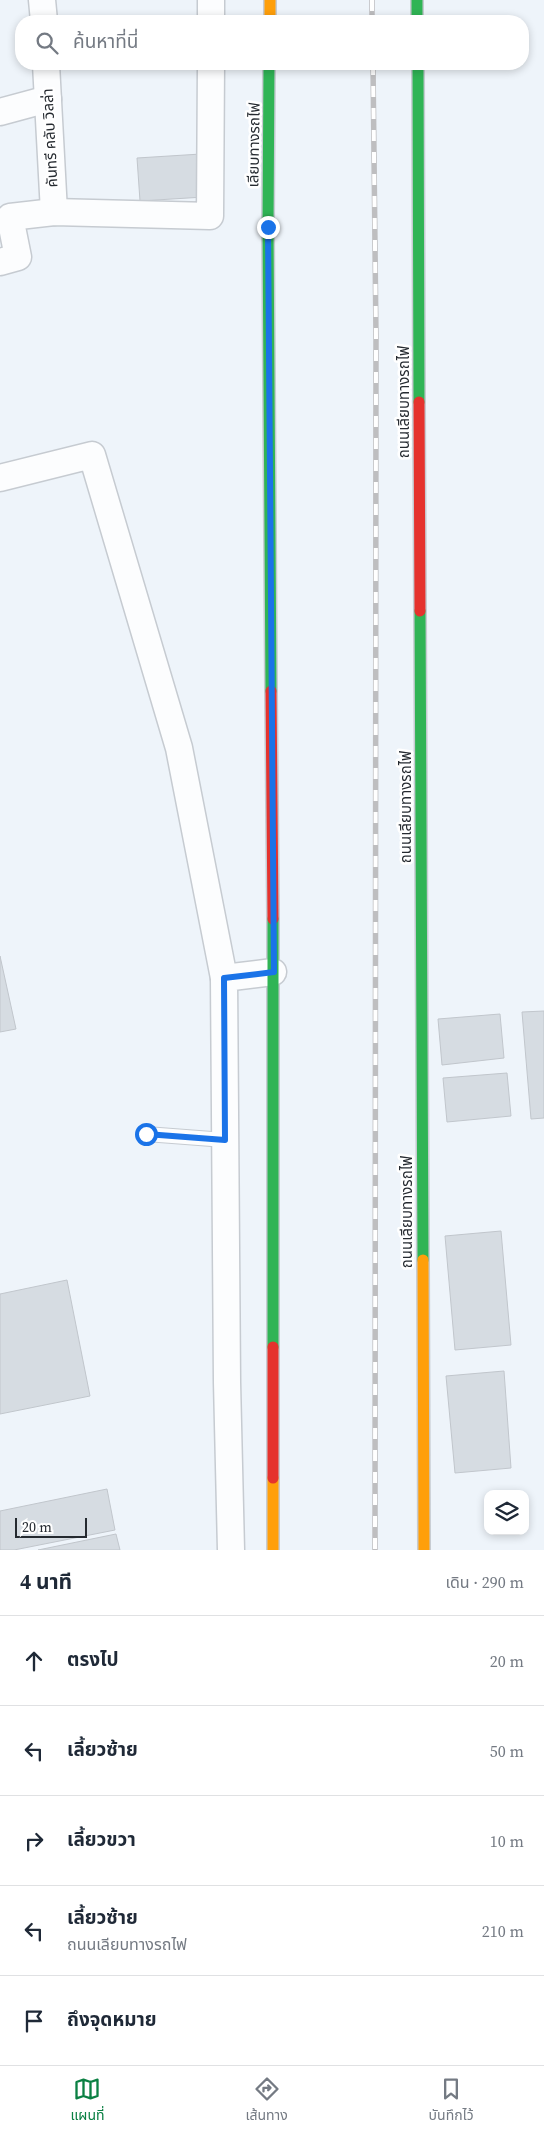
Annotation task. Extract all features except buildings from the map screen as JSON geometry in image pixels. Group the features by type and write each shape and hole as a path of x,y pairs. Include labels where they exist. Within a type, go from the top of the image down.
{"street":[{"path":"42,0 43,15"},
{"path":"211,0 211,15"},
{"path":"270,0 270,15"},
{"path":"417,0 417,15"},
{"name":"คันทรี คลับ วิลล่า","path":"46,70 54,212"},
{"path":"0,262 18,257 10,217 54,212 210,216 210,70"},
{"name":"เลียบทางรถไฟ","path":"269,70 268,227 274,972"},
{"name":"ถนนเลียบทางรถไฟ","path":"418,70 424,1550"},
{"path":"0,112 48,99"},
{"path":"0,478 92,455 179,748 224,978 227,1382 231,1550"},
{"path":"224,978 274,972 273,1550"}],"lane":[{"path":"146,1134 225,1140"}],"railway":[{"path":"372,0 372,15"},
{"path":"373,70 376,337 375,1550"}],"traffic: fast":[{"path":"417,0 417,15"},
{"path":"269,70 271,691"},
{"path":"418,70 419,402"},
{"path":"420,611 423,1260"},
{"path":"273,919 273,1347"}],"traffic: slow":[{"path":"270,0 270,15"},
{"path":"423,1260 424,1550"},
{"path":"273,1478 273,1550"}],"traffic: jam":[{"path":"419,402 420,611"},
{"path":"271,691 273,919"},
{"path":"273,1347 273,1478"}],"route":[{"path":"146,1134 225,1140 224,978 274,972 268,227"}]}
